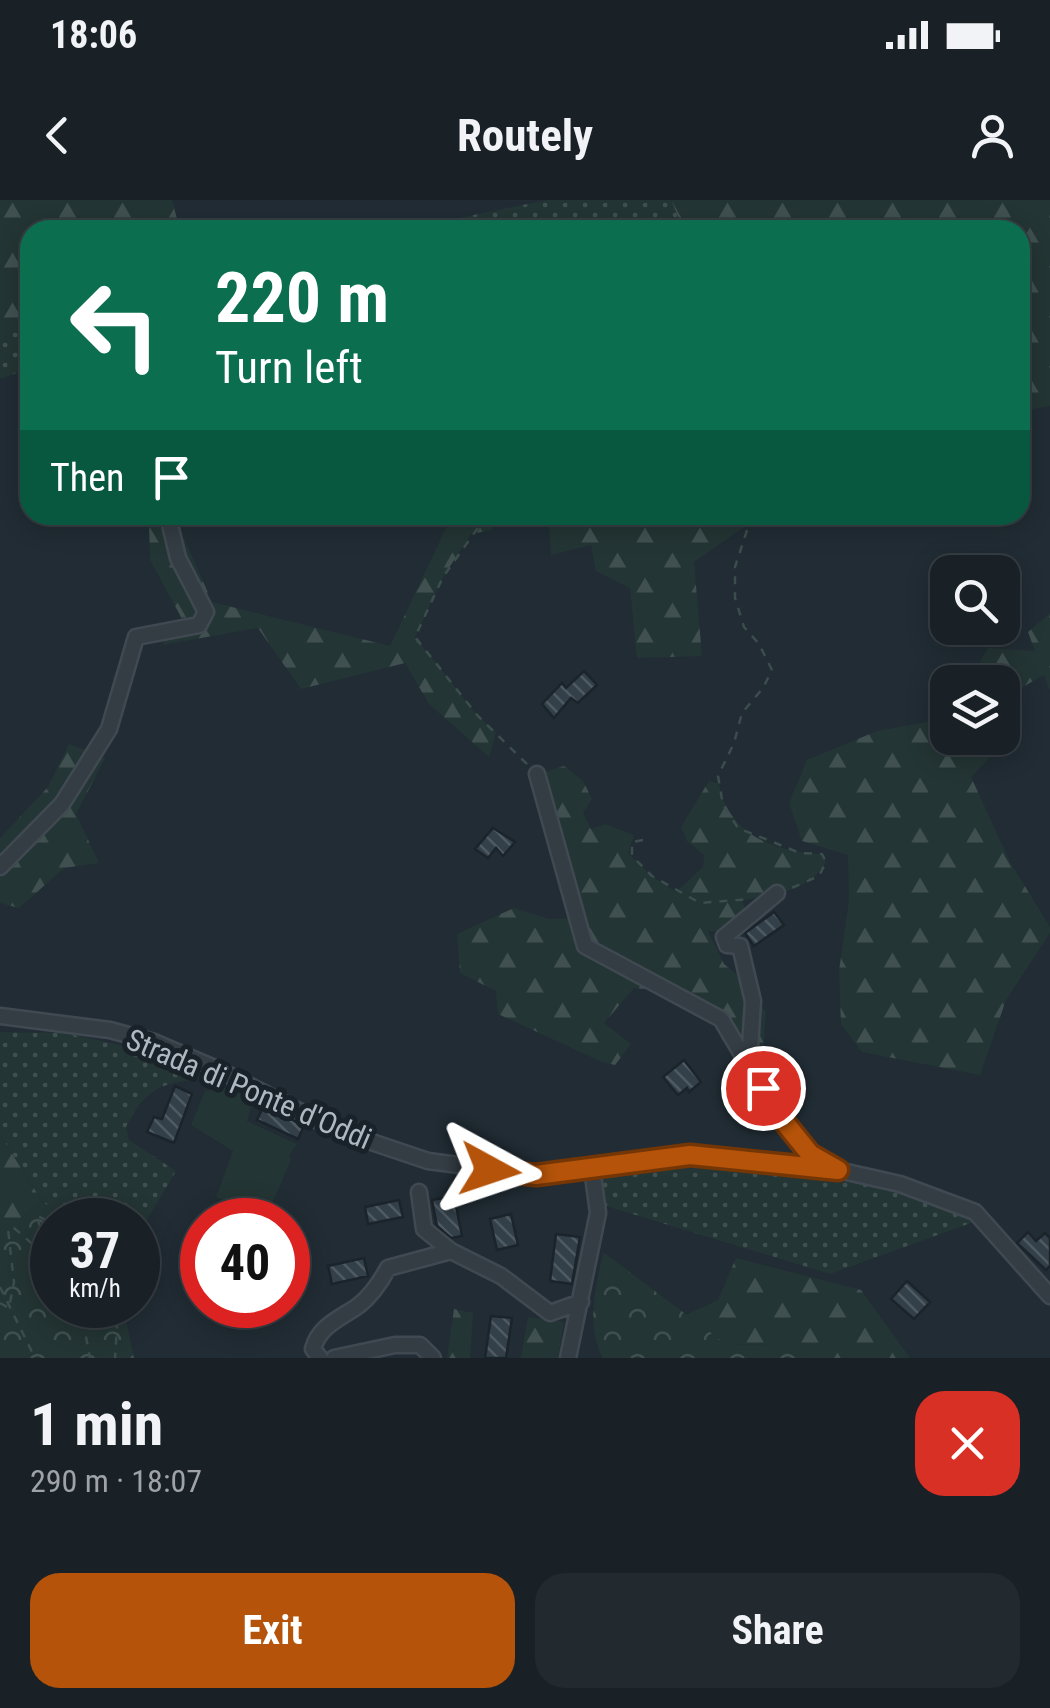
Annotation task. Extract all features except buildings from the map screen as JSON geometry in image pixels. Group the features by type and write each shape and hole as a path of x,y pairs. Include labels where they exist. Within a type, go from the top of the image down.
{"street":[{"path":"0,867 62,804 109,730 136,637 199,625 206,612 178,558 170,525"},
{"path":"537,774 585,946 721,1019 777,1113 810,1154 838,1170"},
{"path":"749,1064 753,1001 740,946 727,945 724,936 777,893"},
{"name":"Strada di Ponte d'Oddi","path":"0,1016 110,1030 154,1042 217,1069 336,1130 428,1161 520,1175 690,1155 838,1170 897,1183 965,1206 982,1219 1050,1296"},
{"path":"568,1358 598,1213 592,1168"},
{"path":"419,1192 424,1229 451,1251 501,1276 550,1313 581,1302"},
{"path":"320,1358 313,1349 316,1338 326,1326 360,1304 378,1286 388,1268 451,1251"},
{"path":"334,1358 394,1345 420,1345 433,1358"}],"path":[{"path":"480,525 443,577 415,637 478,716 537,774"},
{"path":"642,840 632,842 634,858 676,892 700,903 748,900 803,885 819,876 826,862 822,854 800,853 738,828 723,805 718,776 734,743 742,713 772,670 759,644 744,627 734,598 735,567 749,525"},
{"path":"10,1308 14,1282 8,1230 14,1228 30,1242"},
{"path":"0,1287 35,1358"},
{"path":"0,1303 10,1308"},
{"path":"84,1328 90,1358"},
{"path":"115,1358 117,1328"}],"green space":[{"path":"0,200 172,200 177,220 20,220 20,324 0,330"},
{"path":"547,200 671,200 680,220 449,220"},
{"path":"671,200 1050,200 1050,406 1030,409 1030,220 680,220"},
{"path":"20,324 20,372 0,379 0,330"},
{"path":"149,525 184,538 212,602 390,646 448,525 493,525 492,530 471,534 443,577 415,637 478,716 496,732 489,757 429,704 405,663 301,689 258,628 162,645 181,617 150,560"},
{"path":"747,525 694,562 702,656 637,658 630,588 596,571 591,545 551,555 549,526"},
{"path":"1050,613 1050,691 1044,675 1020,688 1020,665 978,665 988,648 1035,651 1028,632"},
{"path":"930,720 930,755 992,755 971,777 1010,862 1050,927 1050,933 1006,1000 980,1075 862,1052 841,1024 839,971 849,900 848,855 802,841 789,803 807,760 877,731"},
{"path":"69,744 105,758 76,814 99,863 64,868 19,908 0,903 0,838 48,787"},
{"path":"564,766 583,781 592,799 583,813 591,829 605,824 634,835 628,853 676,892 703,867 704,855 687,841 681,827 709,781 719,784 732,816 756,837 787,849 822,854 826,862 811,879 778,894 742,900 745,909 722,931 708,931 724,964 739,976 766,1012 762,1064 721,1040 720,1019 668,991 634,988 604,1023 631,1044 615,1065 602,1062 498,1014 496,991 460,973 457,934 514,908 549,919 579,918 575,876 556,856 561,829 544,795 542,773"},
{"path":"0,1032 64,1033 159,1053 203,1070 201,1079 155,1090 140,1104 126,1127 129,1140 176,1171 160,1198 40,1198 0,1134"},
{"path":"225,1088 254,1099 247,1121 297,1144 289,1155 291,1160 275,1198 216,1197 233,1151 191,1125 205,1091"},
{"path":"0,1135 40,1198 30,1198 30,1211 19,1220 0,1218"},
{"path":"655,1157 838,1170 982,1219 830,1274 596,1203 592,1168"},
{"path":"30,1211 30,1328 128,1328 134,1358 0,1358 0,1218 19,1220"},
{"path":"603,1252 727,1345 781,1344 813,1358 603,1358 593,1320"},
{"path":"736,1258 861,1290 910,1358 813,1358 781,1344 727,1345 686,1315 718,1300"},
{"path":"454,1309 473,1313 470,1358 447,1358"},
{"path":"528,1317 564,1322 558,1358 521,1358"}],"route":[{"path":"490,1170 536,1175 690,1155 838,1170 810,1154 777,1113 763,1088"}]}
